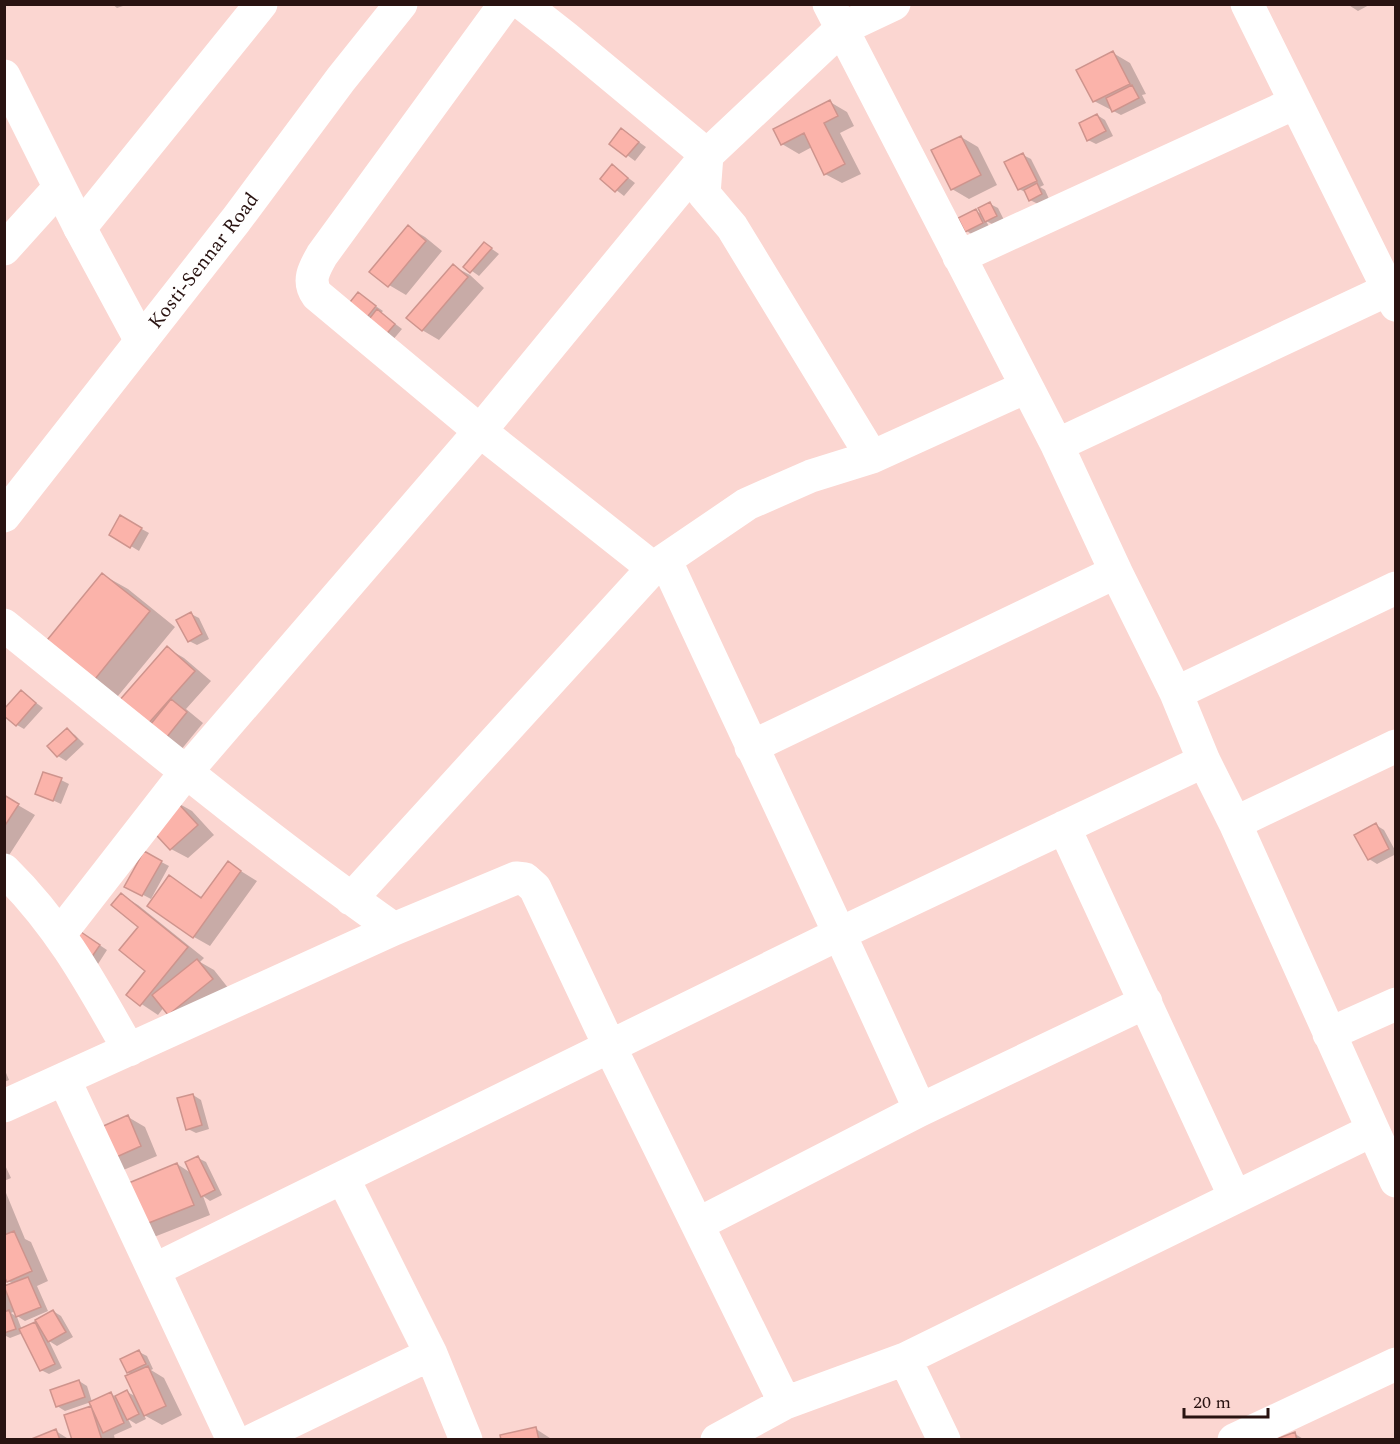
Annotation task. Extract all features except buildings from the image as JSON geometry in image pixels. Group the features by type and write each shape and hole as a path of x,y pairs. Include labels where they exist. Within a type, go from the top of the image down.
{"main road":[{"path":"80,228 261,4"},
{"name":"Kosti-Sennar Road","path":"4,516 236,220 341,79 401,4"},
{"path":"505,4 322,255 310,282 316,295 480,431 653,568 670,570 751,747 841,933 920,1110"},
{"path":"523,4 707,155"},
{"path":"60,934 186,772 480,431 707,155 835,17 894,4"},
{"path":"1057,445 1393,294 1247,4"},
{"path":"835,17 1057,445 1176,693 1204,761 1235,823 1395,1181"},
{"path":"4,76 59,188 141,341"},
{"path":"960,257 1295,103"},
{"path":"707,155 704,194 732,227 872,456"},
{"path":"4,249 59,188"},
{"path":"351,899 653,568 747,504 811,477 872,456 1026,387"},
{"path":"751,747 1116,572"},
{"path":"1176,693 1395,588"},
{"path":"4,625 186,772 351,899 394,929"},
{"path":"1235,823 1395,746"},
{"path":"154,1270 841,933 1204,761"},
{"path":"1064,827 1235,1197"},
{"path":"4,870 60,934 129,1050"},
{"path":"4,1106 394,929 516,878 525,879 535,888 610,1047 785,1403"},
{"path":"698,1224 920,1110 1146,1002"},
{"path":"1329,1034 1395,1004"},
{"path":"63,1079 233,1440"},
{"path":"717,1440 785,1403 905,1359 1373,1130"},
{"path":"343,1178 431,1354 466,1440"},
{"path":"254,1440 431,1354"},
{"path":"905,1359 944,1440"},
{"path":"1234,1440 1395,1364"}]}
